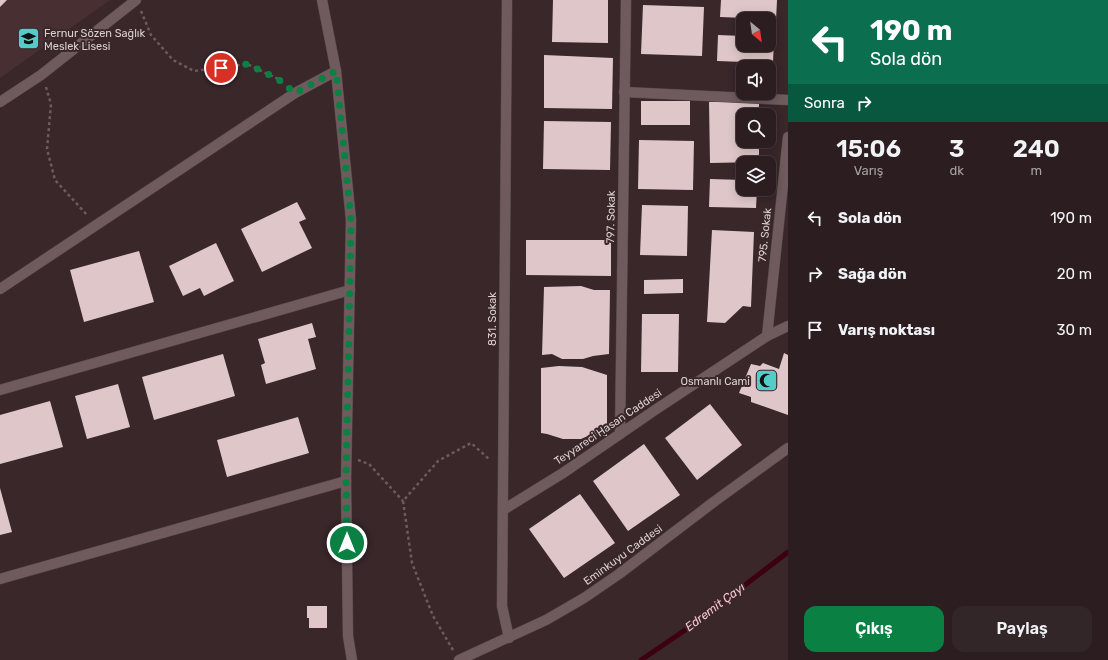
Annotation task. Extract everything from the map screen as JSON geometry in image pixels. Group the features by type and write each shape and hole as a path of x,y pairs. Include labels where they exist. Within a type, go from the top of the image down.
{"street":[{"path":"322,0 336,71 351,220 346,481 348,636 352,660"},
{"name":"831. Sokak","path":"507,0 502,606 509,638"},
{"name":"797. Sokak","path":"620,434 626,0"},
{"path":"0,102 41,75 138,4"},
{"path":"0,289 295,93 336,71"},
{"path":"624,92 788,100"},
{"name":"795. Sokak","path":"767,336 788,138"},
{"path":"0,390 350,290"},
{"name":"Teyyareci Hasan Caddesi","path":"503,510 563,473 767,336 788,326"},
{"name":"Eminkuyu Caddesi","path":"457,657 509,638 546,620 584,598 788,448"},
{"path":"0,579 346,481"}],"path":[{"path":"138,4 152,35 173,60 194,71 247,64 278,79 295,93"},
{"path":"41,75 51,104 48,148 56,180 96,226"},
{"path":"403,501 438,461 471,443 503,473"},
{"path":"347,455 369,464 403,501 412,563 434,616 457,657"}],"shaded area":[{"name":"Fernur Sözen Sağlık Meslek Lisesi","path":"0,0 110,0 0,78"}],"building":[{"path":"0,0 7,0 0,7"},
{"path":"553,0 608,0 608,43 552,42"},
{"path":"721,0 777,0 776,21 776,12 736,12 736,18 720,17"},
{"path":"643,5 704,7 702,56 641,54"},
{"path":"718,35 736,36 736,52 773,52 773,60 717,61"},
{"path":"544,55 613,58 612,109 544,108"},
{"path":"641,101 690,101 690,125 641,125"},
{"path":"709,102 759,102 759,108 736,108 736,148 759,148 759,156 736,156 736,162 710,163"},
{"path":"544,121 611,122 610,170 543,169"},
{"path":"639,140 694,141 693,190 638,189"},
{"path":"710,179 736,180 736,196 757,196 756,208 709,207"},
{"path":"297,202 306,219 299,222 312,248 262,272 241,229"},
{"path":"642,205 688,206 687,256 640,255"},
{"path":"712,230 754,232 751,307 743,306 725,323 707,322"},
{"path":"526,240 611,240 611,276 526,275"},
{"path":"216,243 234,281 204,296 200,288 183,296 169,266"},
{"path":"139,251 154,302 84,322 70,270"},
{"path":"683,279 683,293 644,294 644,280"},
{"path":"581,286 594,290 610,290 609,354 583,359 562,359 552,354 542,355 544,287"},
{"path":"642,314 679,314 678,372 641,372"},
{"path":"312,323 316,337 308,339 316,369 266,384 261,365 265,363 258,339"},
{"name":"Osmanlı Cami","path":"784,353 788,355 788,415 751,402 751,397 739,393 751,364 760,366 763,363 779,369"},
{"path":"223,354 235,396 154,420 142,377"},
{"path":"559,366 582,367 607,375 607,436 590,435 581,439 563,439 541,433 541,368"},
{"path":"118,384 130,427 87,439 75,396"},
{"path":"50,401 63,447 0,464 0,415"},
{"path":"710,404 742,445 697,480 665,438"},
{"path":"298,417 309,453 227,477 217,440"},
{"path":"644,444 680,495 628,531 593,481"},
{"path":"0,488 12,532 0,535"},
{"path":"580,494 615,543 564,578 529,529"},
{"path":"307,606 327,606 327,628 309,628"}],"waterway":[{"name":"Edremit Çayı","path":"641,660 697,622 788,552"}],"place":[{"name":"Fernur Sözen Sağlık Meslek Lisesi","path":"28,39"},
{"name":"Osmanlı Cami","path":"766,381"}],"route":[{"path":"221,68 247,64 278,79 295,93 336,71 351,220 346,481 347,543"}]}
